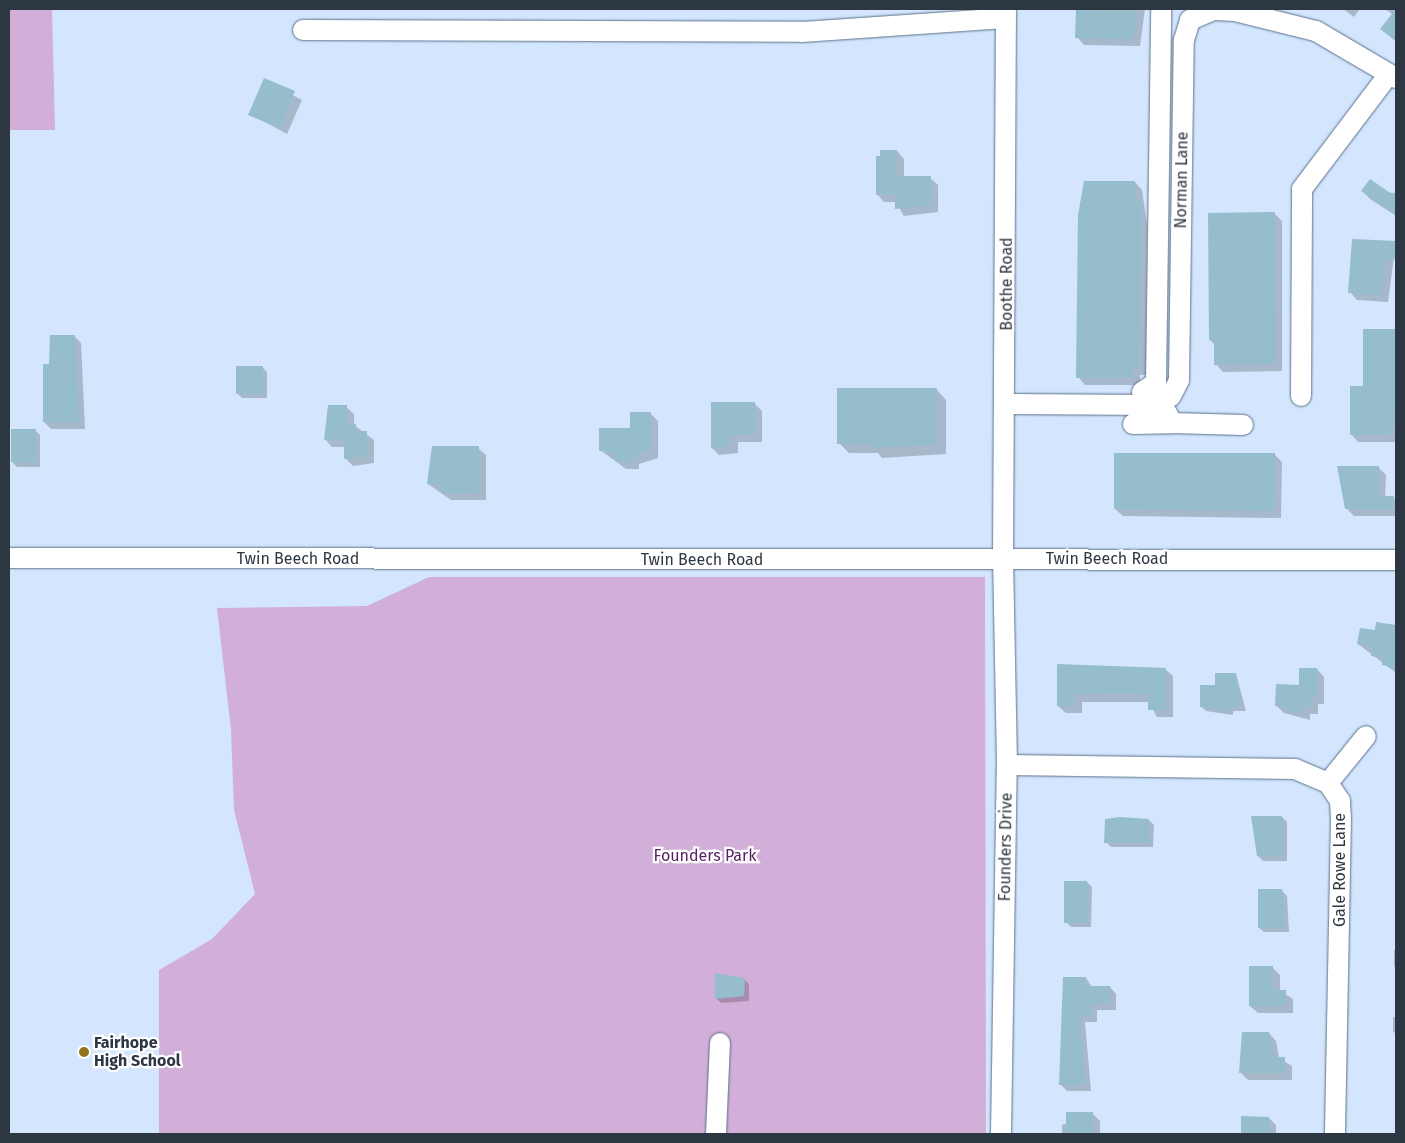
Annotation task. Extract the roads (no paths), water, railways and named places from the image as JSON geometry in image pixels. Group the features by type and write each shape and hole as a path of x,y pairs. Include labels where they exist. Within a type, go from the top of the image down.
{"street":[{"path":"1142,392 1156,383 1161,9"},
{"name":"Norman Lane","path":"1160,402 1172,396 1179,380 1184,52 1190,20 1214,10 1235,11 1316,31 1393,76"},
{"path":"303,30 802,32 1006,13"},
{"name":"Boothe Road","path":"1003,559 1007,404 1006,13"},
{"path":"1160,39 1184,52"},
{"path":"1301,396 1302,189 1393,76"},
{"path":"1007,404 1160,402 1172,423"},
{"path":"1133,424 1242,425"},
{"name":"Twin Beech Road","path":"9,558 1396,560"},
{"name":"Founders Drive","path":"1001,1134 1007,765 1003,559"},
{"path":"1007,765 1295,769 1328,783 1366,736"},
{"name":"Gale Rowe Lane","path":"1328,783 1340,801 1341,818 1335,1134"},
{"path":"716,1134 720,1042"}],"place":[{"name":"Fairhope High School","path":"84,1052"}],"park label":[{"name":"Founders Park","path":"705,856"}]}
